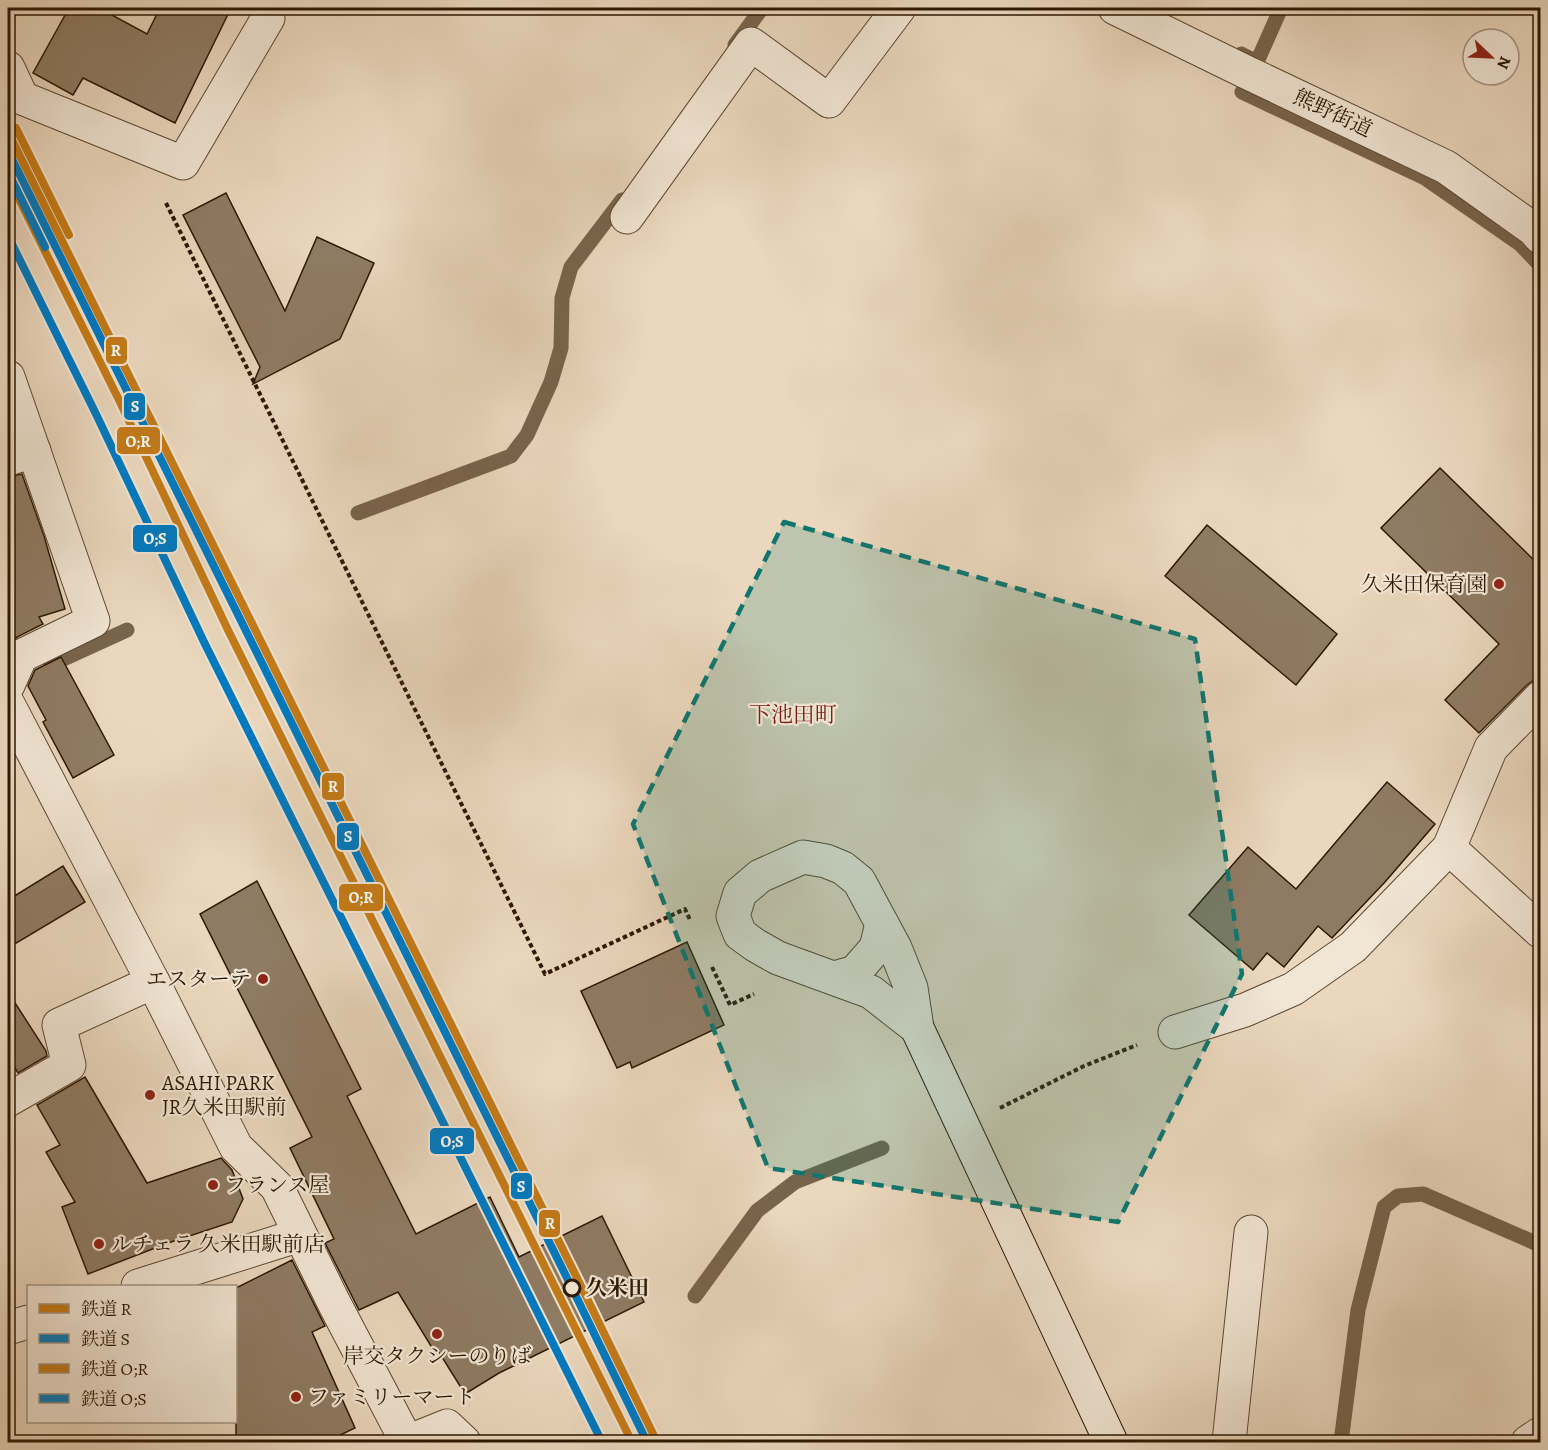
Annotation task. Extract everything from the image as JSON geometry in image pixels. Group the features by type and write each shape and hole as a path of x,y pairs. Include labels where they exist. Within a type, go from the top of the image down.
{"street":[{"path":"627,217 751,44 829,101 899,8"},
{"name":"熊野街道","path":"1115,8 1446,167 1533,229 1540,237"},
{"path":"8,68 22,98 183,163 268,18"},
{"path":"8,377 21,455 93,621 21,656 8,685"},
{"path":"1175,1032 1245,1010 1293,989 1353,947 1449,848 1491,748 1540,698"},
{"path":"12,720 153,982 236,1147 277,1187 407,1443 456,1434"},
{"path":"1449,848 1540,931"},
{"path":"917,1028 871,992 778,958 740,934 733,916 740,893 760,876 803,857 826,861 843,868 859,881 895,948 911,988 917,1028 1112,1443"},
{"path":"821,974 855,972 876,948 882,924"},
{"path":"8,1100 69,1065 59,1025 153,982"},
{"path":"1229,1443 1251,1232"},
{"path":"144,1285 300,1235"},
{"path":"8,1328 27,1322"},
{"path":"1528,1443 1540,1434"}],"path":[{"path":"139,146 544,974 685,909 690,920"},
{"path":"710,963 730,1005 821,974"},
{"path":"993,1112 1114,1053 1175,1032"}],"highlighted area":[{"path":"784,522 1195,639 1242,974 1118,1222 768,1168 633,824"}],"building":[{"path":"69,8 99,8 147,34 160,8 231,8 175,123 83,78 73,95 33,73"},
{"path":"226,193 285,311 317,237 374,263 340,339 253,384 260,367 183,215"},
{"path":"1440,468 1540,566 1540,680 1534,680 1527,685 1479,733 1445,700 1499,644 1381,528"},
{"path":"22,474 44,536 65,609 39,617 43,624 13,639 8,644 8,477"},
{"path":"1207,525 1337,634 1296,685 1165,576"},
{"path":"61,657 114,755 73,778 43,722 46,720 28,686 35,670"},
{"path":"1387,782 1435,824 1332,938 1318,926 1284,967 1267,953 1253,970 1189,915 1248,847 1296,889"},
{"path":"63,866 85,902 8,948 8,900"},
{"path":"257,881 361,1089 347,1096 416,1234 490,1197 519,1257 602,1216 644,1302 499,1373 465,1394 437,1349 434,1351 398,1292 359,1310 325,1243 334,1239 290,1148 312,1137 200,914"},
{"path":"687,942 724,1025 632,1068 630,1062 617,1068 581,991"},
{"path":"8,992 47,1056 18,1073 8,1056"},
{"path":"85,1077 147,1183 221,1158 232,1170 243,1199 232,1222 168,1243 88,1274 62,1207 75,1202 46,1152 60,1145 37,1105"},
{"path":"292,1260 325,1326 312,1332 355,1428 324,1443 236,1443 237,1288"}],"waterway":[{"path":"735,45 762,8"},
{"path":"1241,54 1257,62 1281,8"},
{"path":"1242,92 1425,178 1520,244 1540,265"},
{"path":"358,513 511,456 527,435 551,382 561,348 562,298 571,267 622,200"},
{"path":"8,642 57,662 127,630"},
{"path":"695,1296 757,1211 795,1182 882,1148"},
{"path":"1341,1442 1358,1310 1384,1207 1398,1196 1423,1194 1540,1245"}],"rail line":[{"name":"O;R","path":"16,128 69,235"},
{"name":"R","path":"8,132 657,1442"},
{"name":"S","path":"8,151 647,1442"},
{"name":"O;S","path":"8,172 45,247"},
{"name":"O;R","path":"16,193 120,402 228,630 630,1438"},
{"name":"O;S","path":"8,236 96,414 204,642 602,1442"}],"place":[{"name":"久米田保育園","path":"1499,584"},
{"name":"エスターテ","path":"263,979"},
{"name":"ASAHI PARK JR久米田駅前","path":"150,1095"},
{"name":"フランス屋","path":"213,1185"},
{"name":"ルチェラ 久米田駅前店","path":"99,1244"},
{"name":"久米田","path":"572,1288"},
{"name":"岸交タクシーのりば","path":"437,1334"},
{"name":"ファミリーマート","path":"296,1397"}],"district":[{"name":"下池田町","path":"793,715"}]}
